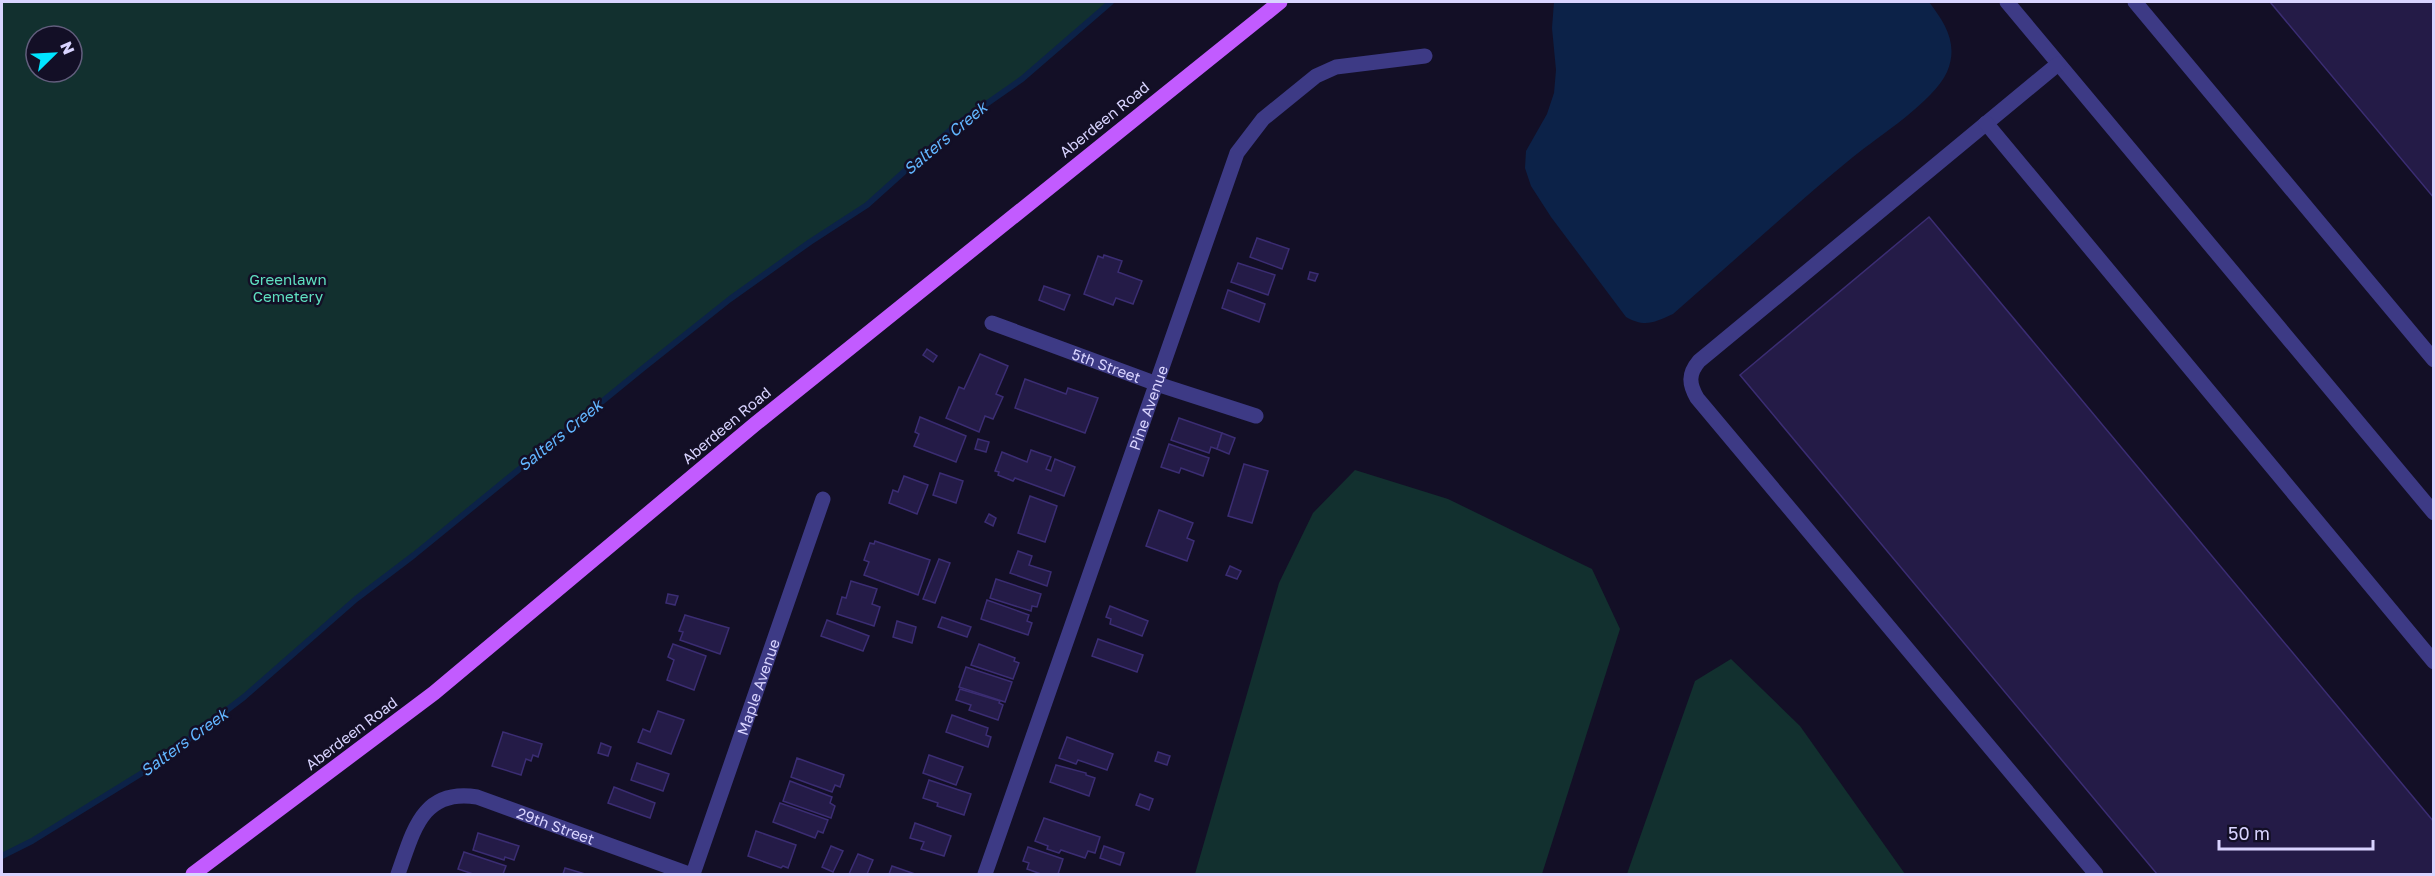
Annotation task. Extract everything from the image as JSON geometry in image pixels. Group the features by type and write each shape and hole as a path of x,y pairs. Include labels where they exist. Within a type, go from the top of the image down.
{"main road":[{"name":"Aberdeen Road","path":"194,874 434,693 754,425 1280,2"}],"street":[{"path":"2007,2 2433,513"},
{"path":"2135,2 2433,360"},
{"name":"Pine Avenue","path":"985,874 1237,153 1251,134 1283,102 1326,70 1425,56"},
{"path":"2058,64 1699,361 1692,368 1690,377 1697,398 2096,874"},
{"path":"1986,123 2433,662"},
{"name":"5th Street","path":"992,323 1157,384 1256,416"},
{"name":"Maple Avenue","path":"691,874 823,499"},
{"name":"29th Street","path":"398,874 415,825 424,812 448,797 464,795 477,797 691,874"}],"green space":[{"name":"Greenlawn Cemetery","path":"2,2 1111,2 1022,79 955,125 867,205 730,299 642,369 414,555 356,599 244,697 155,765 32,841 2,856"},
{"path":"1355,470 1448,499 1592,569 1620,629 1542,874 1195,874 1279,583 1313,513"},
{"path":"1731,659 1800,726 1905,874 1627,874 1695,681"}],"water":[{"path":"1554,2 1929,2 1945,26 1952,52 1947,72 1918,107 1830,176 1673,314 1644,323 1626,317 1551,217 1531,186 1525,168 1526,151 1547,114 1554,93 1556,70 1552,28"}],"building":[{"path":"2270,2 2434,2 2434,198"},
{"path":"1929,217 2434,822 2434,874 2157,874 1740,375"},
{"path":"1257,238 1289,249 1282,269 1250,257"},
{"path":"1104,255 1122,261 1118,272 1142,281 1133,304 1116,298 1113,305 1084,294 1098,256 1103,258"},
{"path":"1238,263 1275,275 1268,295 1231,282"},
{"path":"1310,272 1318,274 1315,281 1308,279"},
{"path":"1044,286 1070,295 1064,310 1039,300"},
{"path":"1228,290 1265,304 1259,322 1222,308"},
{"path":"927,349 937,356 933,362 923,355"},
{"path":"980,354 1008,366 996,394 1003,397 993,419 985,416 979,432 946,418 959,387 964,389"},
{"path":"1025,379 1066,394 1068,388 1098,398 1085,433 1015,408"},
{"path":"920,417 966,436 956,462 914,446 919,434 915,432"},
{"path":"1179,418 1222,433 1217,449 1211,447 1209,453 1171,440"},
{"path":"1222,433 1235,438 1229,454 1217,449"},
{"path":"978,439 989,442 986,452 975,449"},
{"path":"1169,444 1209,458 1203,476 1181,468 1179,473 1161,467"},
{"path":"1031,450 1051,457 1046,469 1051,471 1055,459 1075,467 1064,496 1015,478 1013,481 998,475 999,472 995,471 1002,452 1027,462"},
{"path":"1244,464 1268,471 1252,523 1228,516"},
{"path":"940,473 963,481 956,503 933,495"},
{"path":"904,476 928,485 917,514 889,503 893,490 898,492"},
{"path":"1030,496 1057,506 1045,542 1018,533"},
{"path":"1159,510 1193,523 1187,538 1194,541 1187,561 1146,546"},
{"path":"989,514 996,518 993,526 985,522"},
{"path":"875,541 930,560 918,595 864,575 869,562 864,560 870,543 874,544"},
{"path":"1018,551 1032,556 1029,565 1051,572 1047,586 1010,573"},
{"path":"939,559 950,563 935,603 923,599"},
{"path":"1230,566 1241,571 1237,579 1226,575"},
{"path":"996,579 1041,594 1037,607 1032,606 1031,611 990,598"},
{"path":"851,581 877,589 872,604 880,607 874,626 837,614 842,597 846,598"},
{"path":"668,594 678,596 675,605 666,603"},
{"path":"987,600 1029,615 1027,621 1032,623 1028,635 981,619"},
{"path":"1110,606 1148,621 1142,636 1110,624 1111,619 1106,617"},
{"path":"685,615 729,628 720,654 680,640 683,632 679,631"},
{"path":"942,617 971,627 967,637 938,627"},
{"path":"827,620 869,636 863,651 821,636"},
{"path":"897,621 916,627 912,643 893,637"},
{"path":"1098,639 1143,655 1137,672 1092,656"},
{"path":"673,644 706,656 694,690 667,680 674,660 668,657"},
{"path":"979,644 1015,658 1014,661 1019,663 1013,679 971,665"},
{"path":"966,667 1012,682 1005,702 959,687"},
{"path":"960,689 1000,701 999,703 1003,705 998,720 969,710 971,705 956,700"},
{"path":"658,711 684,720 671,754 638,742 643,729 650,732"},
{"path":"952,715 988,728 986,735 991,737 988,747 946,732"},
{"path":"503,732 542,744 538,757 533,755 531,761 526,759 521,775 492,766"},
{"path":"1067,737 1113,754 1107,770 1078,760 1076,764 1059,758"},
{"path":"601,743 611,747 608,756 598,753"},
{"path":"1158,752 1170,756 1167,765 1155,761"},
{"path":"929,755 963,767 956,785 923,773"},
{"path":"797,758 844,775 840,787 835,785 832,792 791,777"},
{"path":"637,763 669,774 663,791 631,780"},
{"path":"1056,765 1086,773 1095,778 1089,796 1050,782"},
{"path":"929,780 971,794 964,815 937,806 938,803 923,798"},
{"path":"790,781 832,797 830,803 835,806 831,818 783,801"},
{"path":"614,787 655,803 650,818 608,803"},
{"path":"1140,794 1153,799 1149,810 1136,805"},
{"path":"780,803 828,820 823,833 818,831 815,838 773,822"},
{"path":"1044,818 1100,837 1095,853 1088,851 1085,858 1061,850 1059,853 1035,841"},
{"path":"915,823 951,836 944,856 921,849 924,842 910,838"},
{"path":"756,831 796,845 788,868 783,866 781,868 748,856"},
{"path":"478,833 519,846 514,860 505,857 504,860 473,850"},
{"path":"831,846 843,851 833,872 822,867"},
{"path":"1104,846 1124,853 1120,865 1100,858"},
{"path":"1028,847 1063,859 1058,874 1041,874 1027,869 1029,863 1023,861"},
{"path":"464,852 506,866 503,874 473,874 458,869"},
{"path":"858,854 873,860 867,874 849,874"},
{"path":"892,866 915,874 889,874"},
{"path":"565,868 585,874 563,874"}],"waterway":[{"name":"Salters Creek","path":"2,856 32,841 155,765 244,697 356,599 414,555 642,369 730,299 867,205 956,125 1022,79 1111,2"}]}
